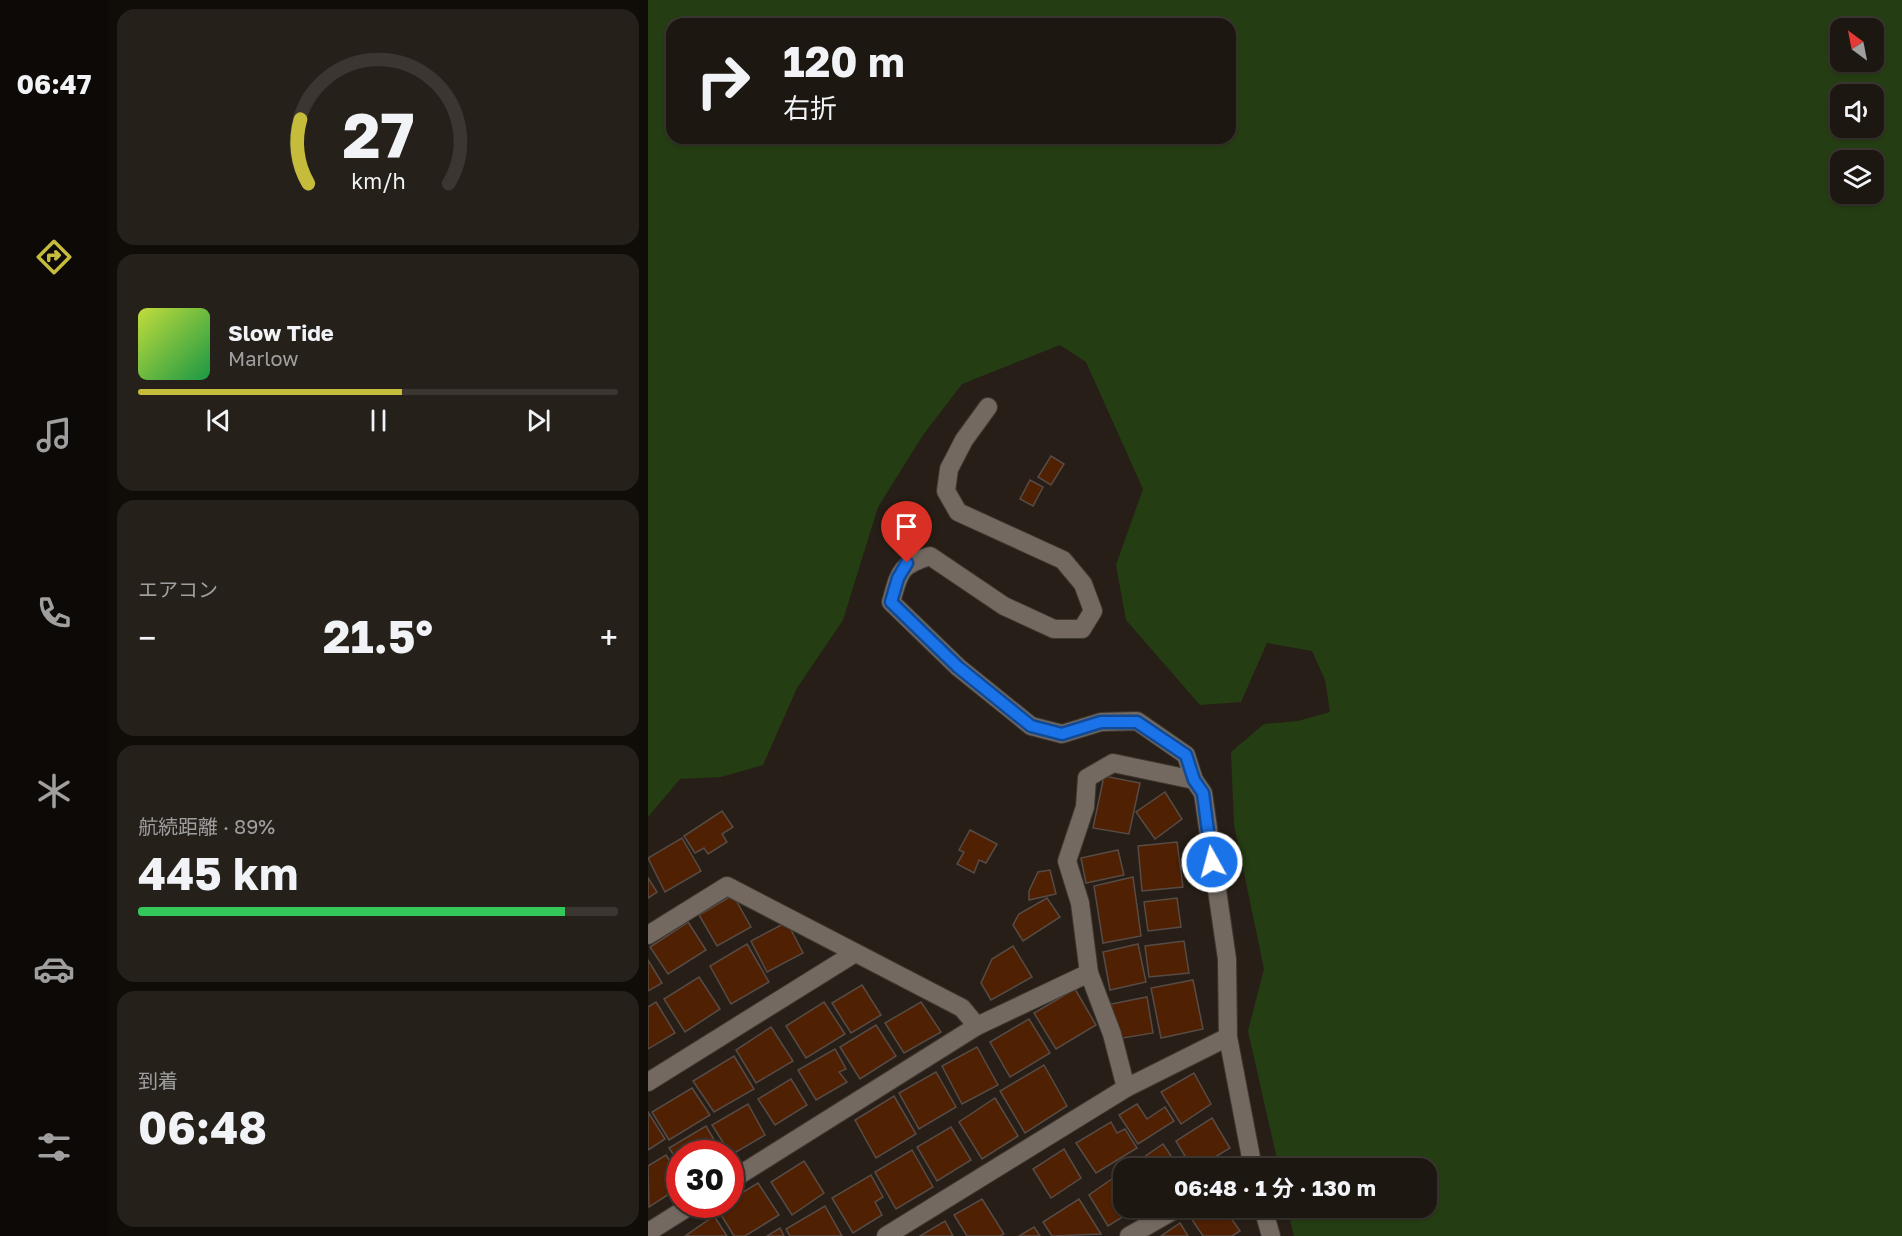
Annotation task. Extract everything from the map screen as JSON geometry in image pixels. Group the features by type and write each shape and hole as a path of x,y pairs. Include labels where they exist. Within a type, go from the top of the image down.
{"street":[{"path":"988,407 959,449 950,469 946,491 958,512 1063,560 1083,584 1093,611 1082,629 1054,630 1004,606 930,556 907,563 898,578 891,602 958,667 1031,726 1062,734 1101,722 1137,722 1186,755 1194,780 1203,793 1227,959 1228,1037 1248,1158"},
{"path":"1126,1088 1112,1034 1089,973 1080,903 1067,861 1085,807 1088,778 1113,763 1194,780"},
{"path":"648,935 727,886 962,1008 977,1026"},
{"path":"648,1082 855,953"},
{"path":"744,1172 977,1026 1089,973"},
{"path":"886,1236 1126,1088 1228,1037"},
{"path":"650,1232 672,1218"},
{"path":"1129,1236 1160,1218"},
{"path":"1266,1218 1271,1236"}],"green space":[{"path":"648,0 1902,0 1902,1236 1294,1236 1290,1218 1437,1218 1437,1158 1277,1158 1248,1031 1264,969 1234,825 1231,752 1264,724 1298,721 1330,712 1325,680 1312,651 1267,643 1241,702 1200,705 1126,620 1116,565 1143,489 1086,362 1060,345 962,384 923,435 878,507 843,620 797,688 763,765 721,777 680,779 648,817"}],"building":[{"path":"1051,456 1064,464 1051,485 1038,477"},
{"path":"1030,480 1043,487 1033,506 1020,499"},
{"path":"1104,776 1140,783 1129,834 1093,828"},
{"path":"1165,792 1182,819 1155,839 1136,812"},
{"path":"722,811 733,827 722,834 727,842 708,854 704,848 695,853 684,836"},
{"path":"970,830 997,844 986,863 979,860 974,873 957,864 964,852 959,850"},
{"path":"682,838 701,871 665,892 648,858"},
{"path":"1177,842 1183,887 1142,891 1138,846"},
{"path":"1118,850 1124,875 1086,883 1081,858"},
{"path":"1050,870 1056,894 1029,900 1029,891 1038,872"},
{"path":"1133,877 1141,936 1103,943 1094,886"},
{"path":"648,878 657,892 648,898"},
{"path":"733,895 751,927 717,946 699,915"},
{"path":"1047,898 1060,917 1023,941 1013,925 1019,914"},
{"path":"1177,898 1181,927 1148,931 1144,902"},
{"path":"688,922 706,950 668,974 650,947"},
{"path":"787,922 803,953 767,972 751,941"},
{"path":"1184,941 1189,973 1149,977 1145,946"},
{"path":"747,944 769,982 731,1004 710,966"},
{"path":"1138,944 1146,982 1110,990 1103,952"},
{"path":"1013,946 1032,977 991,1000 981,983 992,959"},
{"path":"648,960 662,983 648,991"},
{"path":"699,977 720,1009 685,1032 664,999"},
{"path":"1193,980 1203,1029 1161,1038 1151,988"},
{"path":"862,985 881,1015 851,1033 832,1003"},
{"path":"1075,989 1096,1025 1056,1049 1034,1013"},
{"path":"1147,997 1153,1033 1117,1039 1111,1004"},
{"path":"656,1002 675,1033 648,1049 648,1007"},
{"path":"824,1002 845,1034 806,1058 786,1026"},
{"path":"921,1002 941,1032 904,1053 885,1023"},
{"path":"1029,1019 1050,1053 1010,1077 990,1042"},
{"path":"876,1025 896,1056 860,1079 840,1047"},
{"path":"771,1027 793,1061 756,1083 736,1050"},
{"path":"977,1047 998,1085 962,1104 942,1066"},
{"path":"835,1049 846,1069 839,1072 847,1082 816,1100 798,1070"},
{"path":"734,1056 754,1089 714,1112 693,1081"},
{"path":"1044,1065 1067,1106 1025,1133 1000,1091"},
{"path":"936,1072 956,1107 919,1129 899,1093"},
{"path":"1194,1073 1211,1104 1181,1124 1161,1092"},
{"path":"791,1079 807,1105 775,1125 758,1099"},
{"path":"692,1088 710,1115 669,1140 652,1112"},
{"path":"894,1096 916,1134 876,1158 855,1120"},
{"path":"995,1098 1018,1136 982,1159 959,1122"},
{"path":"748,1104 765,1135 744,1147 744,1140 722,1140 712,1125"},
{"path":"1137,1104 1147,1119 1165,1107 1174,1121 1138,1144 1119,1115"},
{"path":"648,1112 665,1139 648,1150"},
{"path":"1212,1118 1230,1148 1214,1158 1186,1158 1176,1141"},
{"path":"1111,1122 1117,1133 1125,1129 1137,1148 1121,1158 1113,1158 1113,1163 1096,1173 1076,1143"},
{"path":"706,1126 714,1140 682,1140"},
{"path":"951,1127 971,1160 937,1181 917,1147"},
{"path":"1163,1144 1172,1158 1143,1158"},
{"path":"1064,1149 1081,1178 1051,1198 1033,1169"},
{"path":"912,1150 933,1187 896,1209 875,1172"},
{"path":"666,1155 666,1196 649,1207 648,1166"},
{"path":"804,1161 824,1193 792,1215 771,1182"},
{"path":"871,1175 883,1197 875,1202 882,1215 853,1233 832,1198"},
{"path":"1113,1178 1113,1218 1121,1218 1108,1226 1089,1195"},
{"path":"758,1183 779,1215 745,1236 734,1236 723,1218 744,1218 744,1192"},
{"path":"982,1199 1004,1234 967,1236 954,1215"},
{"path":"1079,1199 1101,1234 1052,1236 1043,1222"},
{"path":"825,1206 842,1236 790,1236 786,1229"},
{"path":"711,1218 715,1218 727,1236 685,1236"},
{"path":"1191,1218 1231,1218 1240,1231 1232,1236 1203,1236"},
{"path":"945,1221 953,1236 920,1236"},
{"path":"1180,1223 1188,1236 1161,1236"},
{"path":"1034,1227 1040,1236 1019,1236"},
{"path":"780,1228 784,1236 767,1236"}],"route":[{"path":"907,563 898,578 891,602 958,667 1031,726 1062,734 1101,722 1137,722 1186,755 1194,780 1203,793 1212,862"}]}
